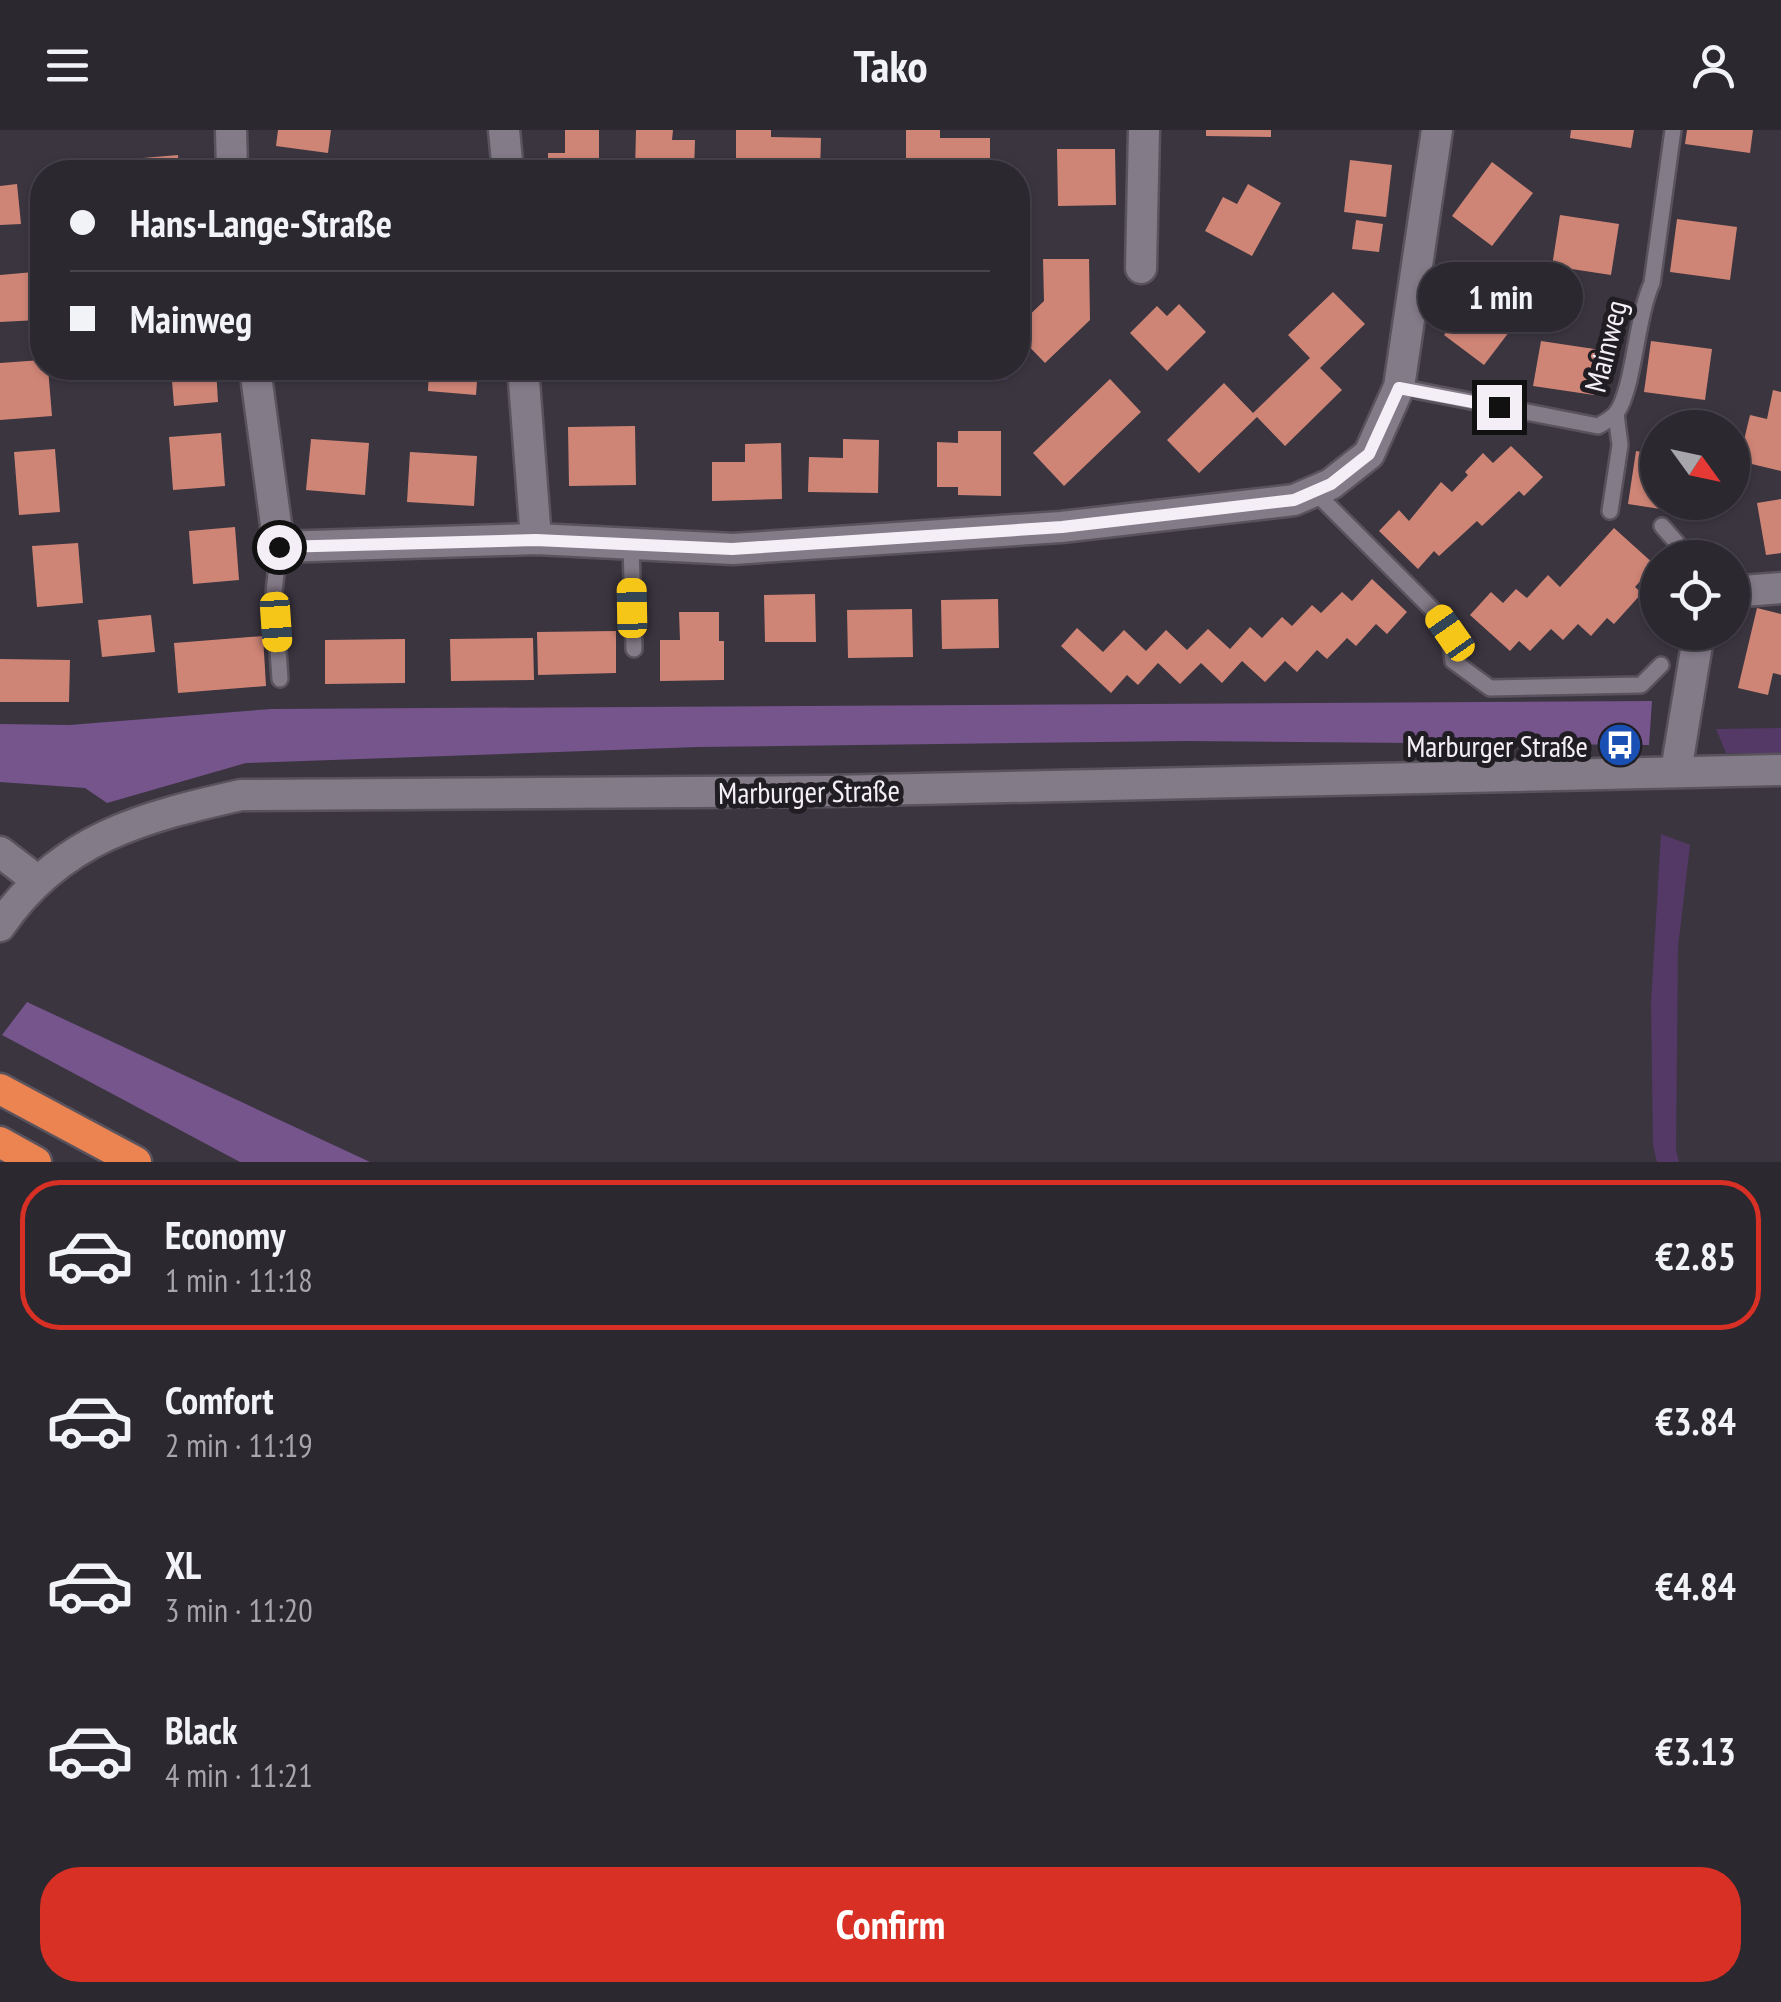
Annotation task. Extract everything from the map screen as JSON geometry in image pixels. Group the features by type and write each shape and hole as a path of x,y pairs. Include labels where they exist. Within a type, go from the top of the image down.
{"highway":[{"path":"0,1090 136,1162"},
{"path":"0,1142 36,1162"}],"street":[{"path":"230,130 231,160"},
{"path":"504,130 507,160"},
{"path":"1141,268 1144,130"},
{"path":"256,380 279,547 536,540 732,549 1062,527 1294,500 1331,484 1369,454 1399,388 1437,130"},
{"path":"524,380 536,540"},
{"path":"1750,591 1781,588"},
{"path":"1676,770 1695,650"},
{"name":"Marburger Straße","path":"0,926 38,881 72,853 114,830 154,815 241,795 829,791 1781,770"},
{"path":"0,852 38,881"}],"lane":[{"name":"Mainweg","path":"1399,388 1598,426 1616,414 1624,398 1642,305 1652,283 1673,130"},
{"path":"1610,511 1620,445 1616,414"},
{"path":"1314,492 1435,612 1450,633 1453,661 1490,688 1640,685 1661,665"},
{"path":"1662,526 1674,540"},
{"path":"631,544 634,649"},
{"path":"279,547 274,592 280,680"}],"shaded area":[{"path":"906,380 1007,380 906,382"},
{"path":"1652,701 1649,745 1186,741 698,747 246,763 107,803 85,788 0,782 0,724 69,725 271,709"},
{"path":"1781,728 1781,753 1726,753 1716,729"},
{"path":"1661,834 1690,845 1678,947 1679,1162 1657,1162 1653,1145 1651,1003"},
{"path":"27,1002 370,1162 240,1162 2,1035"}],"building":[{"path":"278,130 331,130 328,153 276,146"},
{"path":"565,130 599,130 599,160 548,160 548,153 565,153"},
{"path":"636,130 673,130 672,140 695,140 694,160 635,160"},
{"path":"736,130 771,130 771,137 821,138 820,160 736,160"},
{"path":"906,130 940,130 940,138 990,138 990,160 906,160"},
{"path":"1206,130 1271,130 1271,137 1206,136"},
{"path":"1571,130 1634,130 1631,148 1570,138"},
{"path":"1687,130 1753,130 1750,153 1685,144"},
{"path":"1057,149 1115,149 1116,205 1058,206"},
{"path":"178,155 178,160 131,160"},
{"path":"1350,160 1392,165 1386,217 1344,212"},
{"path":"1492,162 1533,193 1492,246 1452,216"},
{"path":"17,184 21,224 0,225 0,186"},
{"path":"1248,184 1281,203 1252,256 1205,231 1223,197 1237,204"},
{"path":"1560,215 1619,224 1611,275 1552,266"},
{"path":"1677,219 1737,227 1730,280 1670,272"},
{"path":"1356,220 1383,224 1379,252 1352,249"},
{"path":"1043,259 1089,259 1090,320 1045,363 1030,347 1030,314 1044,301"},
{"path":"30,272 30,320 0,322 0,275"},
{"path":"1485,281 1525,311 1484,365 1444,335"},
{"path":"1333,292 1365,324 1320,368 1342,390 1285,446 1257,417 1199,473 1167,440 1224,383 1253,413 1310,358 1288,335"},
{"path":"1179,304 1206,332 1167,371 1130,333 1157,306 1167,316"},
{"path":"1541,341 1601,350 1594,395 1533,386"},
{"path":"1651,341 1712,349 1705,400 1644,392"},
{"path":"30,361 30,380 49,380 52,416 0,420 0,363"},
{"path":"1110,379 1141,412 1064,486 1033,453"},
{"path":"172,380 217,380 218,402 174,406"},
{"path":"428,380 477,380 476,395 428,391"},
{"path":"1773,390 1781,392 1781,471 1750,464 1750,415 1767,419"},
{"path":"635,426 636,485 569,486 568,427"},
{"path":"958,431 1001,431 1001,496 958,495 958,487 937,487 937,442 958,443"},
{"path":"221,433 225,486 173,490 169,437"},
{"path":"311,439 369,443 365,495 306,490"},
{"path":"843,439 879,440 878,493 808,492 809,457 843,458"},
{"path":"781,443 782,499 712,501 712,462 745,462 745,444"},
{"path":"1511,446 1543,477 1524,496 1519,491 1482,526 1477,521 1439,556 1434,551 1418,569 1379,531 1399,510 1409,521 1441,482 1452,492 1483,453 1493,463"},
{"path":"55,449 60,512 19,515 14,452"},
{"path":"1636,451 1640,452 1640,506 1628,504"},
{"path":"410,452 477,456 474,506 407,502"},
{"path":"1781,499 1781,553 1766,555 1757,503"},
{"path":"235,527 239,580 193,584 189,531"},
{"path":"1614,528 1640,551 1640,582 1635,587 1640,595 1614,624 1607,618 1591,636 1578,624 1563,640 1551,629 1530,651 1519,641 1510,651 1470,615 1491,592 1503,603 1516,589 1527,598 1548,575 1560,587"},
{"path":"78,543 83,603 37,607 32,546"},
{"path":"1372,579 1407,612 1387,634 1376,624 1356,646 1347,638 1327,659 1317,650 1297,672 1285,661 1265,682 1242,661 1222,683 1201,663 1180,684 1158,663 1138,685 1127,675 1111,693 1061,646 1077,628 1103,652 1124,630 1146,651 1166,630 1187,650 1208,629 1230,649 1250,627 1262,638 1282,617 1292,626 1312,605 1321,613 1342,592 1352,601"},
{"path":"815,594 816,642 765,642 764,595"},
{"path":"998,599 999,648 942,649 941,600"},
{"path":"1757,608 1781,614 1781,675 1773,673 1768,695 1738,688"},
{"path":"912,609 913,657 848,658 847,610"},
{"path":"679,612 719,612 724,680 660,681 660,640 680,640"},
{"path":"151,615 155,652 102,657 98,620"},
{"path":"616,631 616,673 538,675 537,632"},
{"path":"263,636 266,686 178,693 174,643"},
{"path":"533,638 534,680 451,681 450,639"},
{"path":"405,639 405,683 325,684 325,640"},
{"path":"0,659 70,660 69,702 0,702"}],"place":[{"name":"Marburger Straße","path":"1620,745"}],"route":[{"path":"279,547 536,540 732,549 1062,527 1294,500 1331,484 1369,454 1399,388 1499,407"}]}
